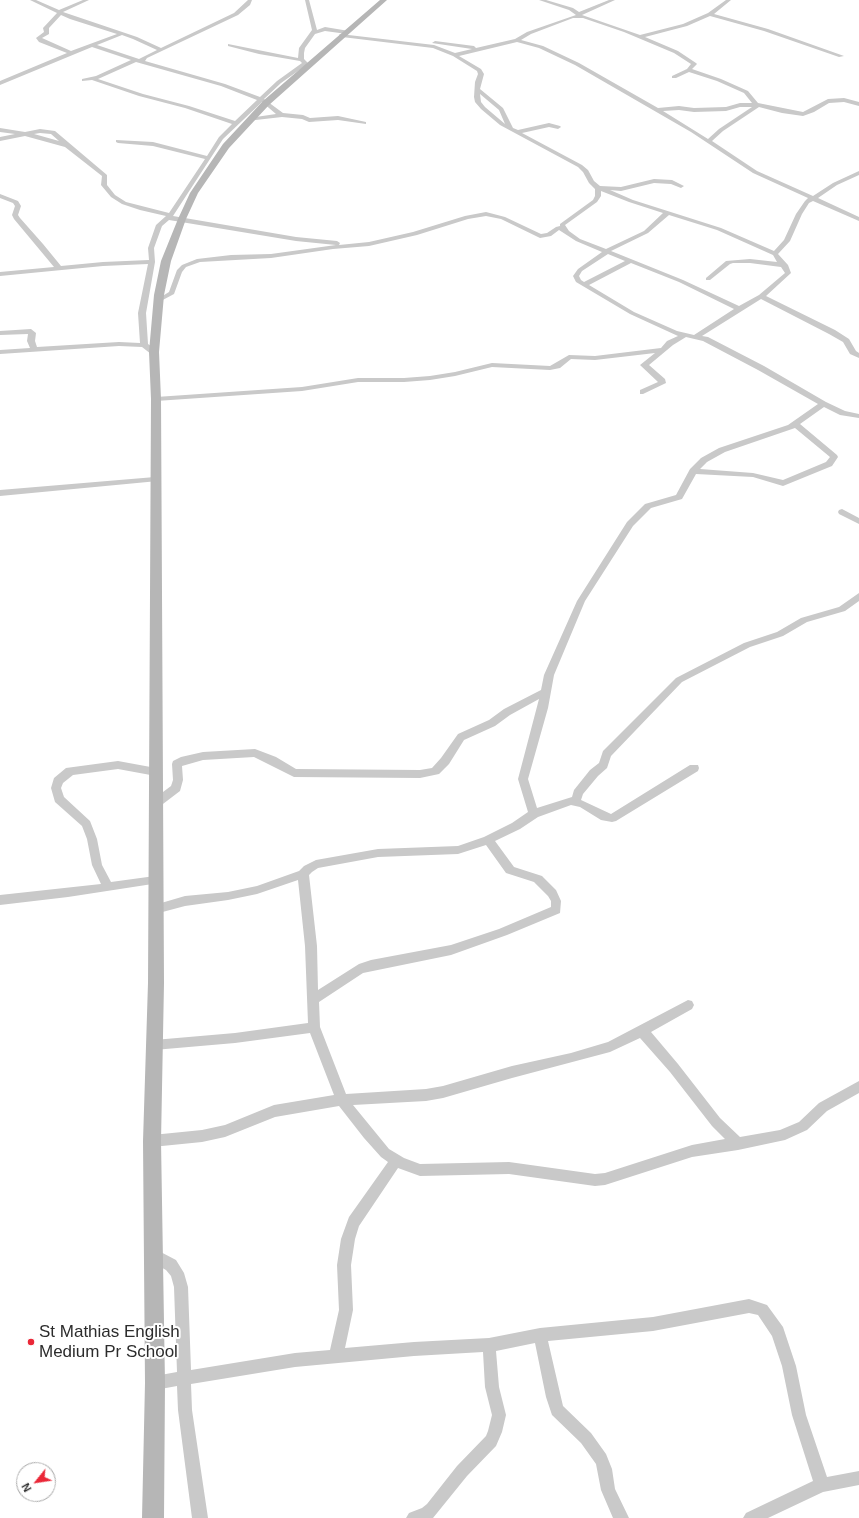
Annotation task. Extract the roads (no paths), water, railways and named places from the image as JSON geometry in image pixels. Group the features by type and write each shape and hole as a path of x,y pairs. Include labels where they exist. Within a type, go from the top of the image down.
{"main road":[{"path":"153,1518 155,1383 152,1141 156,772 156,399 149,349 173,217 194,193 242,121 340,32 384,0"}],"street":[{"path":"32,0 59,13 156,46 160,50"},
{"path":"70,53 39,39 47,33 46,28 64,9 88,0"},
{"path":"84,80 94,79 139,61 236,14 248,4 250,0"},
{"path":"307,0 315,32"},
{"path":"542,0 601,21 676,52 692,62 694,66 674,77"},
{"path":"455,55 517,40 534,30 613,0"},
{"path":"639,37 685,26 710,14 730,0"},
{"path":"710,14 766,30 841,56"},
{"path":"55,18 72,18"},
{"path":"313,22 340,32"},
{"path":"315,32 340,32 434,47 455,55 481,71 478,82 478,102 480,105 502,124 580,166 586,171 591,182 598,188 631,201 719,229 776,254 788,273 761,296 697,336"},
{"path":"305,63 300,53 302,48 315,32"},
{"path":"0,83 34,70 70,53 121,34"},
{"path":"517,40 528,42 565,58 709,141 755,172 859,219"},
{"path":"415,44 440,43 480,49"},
{"path":"230,45 305,63"},
{"path":"91,46 223,85 263,102 282,115"},
{"path":"689,70 746,92 757,106"},
{"path":"94,79 141,95 166,100 242,121 282,115 303,117 309,120 338,118 364,123"},
{"path":"478,90 501,109 514,131"},
{"path":"654,109 679,108 694,110 726,108 740,105 763,105 782,111 803,114 828,100 844,100 859,104"},
{"path":"709,141 721,130 757,106"},
{"path":"0,352 119,344 149,349 142,313 152,262 151,248 159,225 173,217 207,158 221,138 242,121"},
{"path":"514,131 548,125 558,128"},
{"path":"0,130 26,134"},
{"path":"0,139 40,131 53,132 67,146 105,176 104,185 107,190 119,200 142,209 173,217 296,239 355,245"},
{"path":"118,141 153,144 207,158"},
{"path":"776,254 788,240 799,214 810,198 859,173"},
{"path":"598,188 621,188 654,181 672,182 681,186"},
{"path":"564,230 562,227 563,223 595,201 598,196 598,188"},
{"path":"0,196 16,202 18,206 14,214 17,219 41,245 59,268"},
{"path":"668,213 646,232 606,252 580,270 576,278 584,285 632,313 660,326 685,335 697,336 717,345 761,368 823,404 843,412 859,416"},
{"path":"159,300 172,293 179,272 184,266 199,260 231,257 271,256 355,245 407,236 467,217 486,214 503,218 540,236 549,235 559,228 578,240 681,281 739,309"},
{"path":"584,285 631,261"},
{"path":"708,279 728,262 733,261 750,261 784,265"},
{"path":"0,274 59,268 152,262"},
{"path":"131,263 141,266 150,272"},
{"path":"761,296 832,332 846,341 853,352 859,356"},
{"path":"0,333 32,333 31,341 35,350"},
{"path":"643,392 662,382 662,379 644,365 676,338 685,335"},
{"path":"156,399 302,389 358,380 404,380 430,378 455,374 492,365 550,368 557,366 569,357 595,358 661,350"},
{"path":"534,814 523,780 543,708 549,675 581,601 630,524 648,506 680,497 693,471 704,460 722,450 786,429 823,404"},
{"path":"693,471 753,475 783,483 790,482 829,464 834,457 795,424"},
{"path":"0,493 155,480"},
{"path":"842,512 859,521"},
{"path":"576,801 578,793 594,773 603,765 607,754 679,680 746,645 780,634 804,620 842,609 859,596"},
{"path":"155,804 176,788 178,780 177,764 180,760 203,756 255,753 272,760 294,773 420,774 435,771 445,761 461,737 492,723 507,712 545,692"},
{"path":"108,887 97,865 92,839 86,824 59,799 56,788 58,781 70,771 113,765 126,765 156,772"},
{"path":"155,909 185,901 228,896 257,890 303,874 316,864 378,854 458,850 488,840 516,826 534,814 553,806 576,801 605,818 612,818 694,768"},
{"path":"312,1000 359,969 377,964 451,950 502,932 556,910 555,897 548,889 538,879 510,870 488,840"},
{"path":"303,874 311,946 314,1027 342,1100 368,1134 386,1153 400,1163 420,1170 509,1168 595,1180 605,1179 692,1151 781,1136 803,1126 823,1107 859,1087"},
{"path":"0,900 155,880"},
{"path":"152,1141 202,1136 225,1131 274,1111 342,1100 426,1095 442,1092 512,1072 603,1049 642,1031 688,1005"},
{"path":"154,1045 227,1039 314,1027"},
{"path":"642,1031 674,1068 716,1122 738,1144"},
{"path":"336,1356 346,1310 344,1265 348,1239 357,1218 396,1161"},
{"path":"153,1255 171,1265 177,1274 182,1287 185,1410 200,1518"},
{"path":"155,1383 295,1360 414,1349 489,1345 540,1336 653,1324 749,1306 762,1310 778,1332 789,1366 799,1414 822,1485"},
{"path":"540,1336 557,1410 586,1438 601,1459 605,1469 608,1490 621,1518"},
{"path":"414,1518 432,1509 490,1441 495,1432 498,1415 492,1387 489,1345"},
{"path":"751,1518 822,1485 859,1478"}],"place":[{"name":"St Mathias English Medium Pr School","path":"31,1342"}]}
